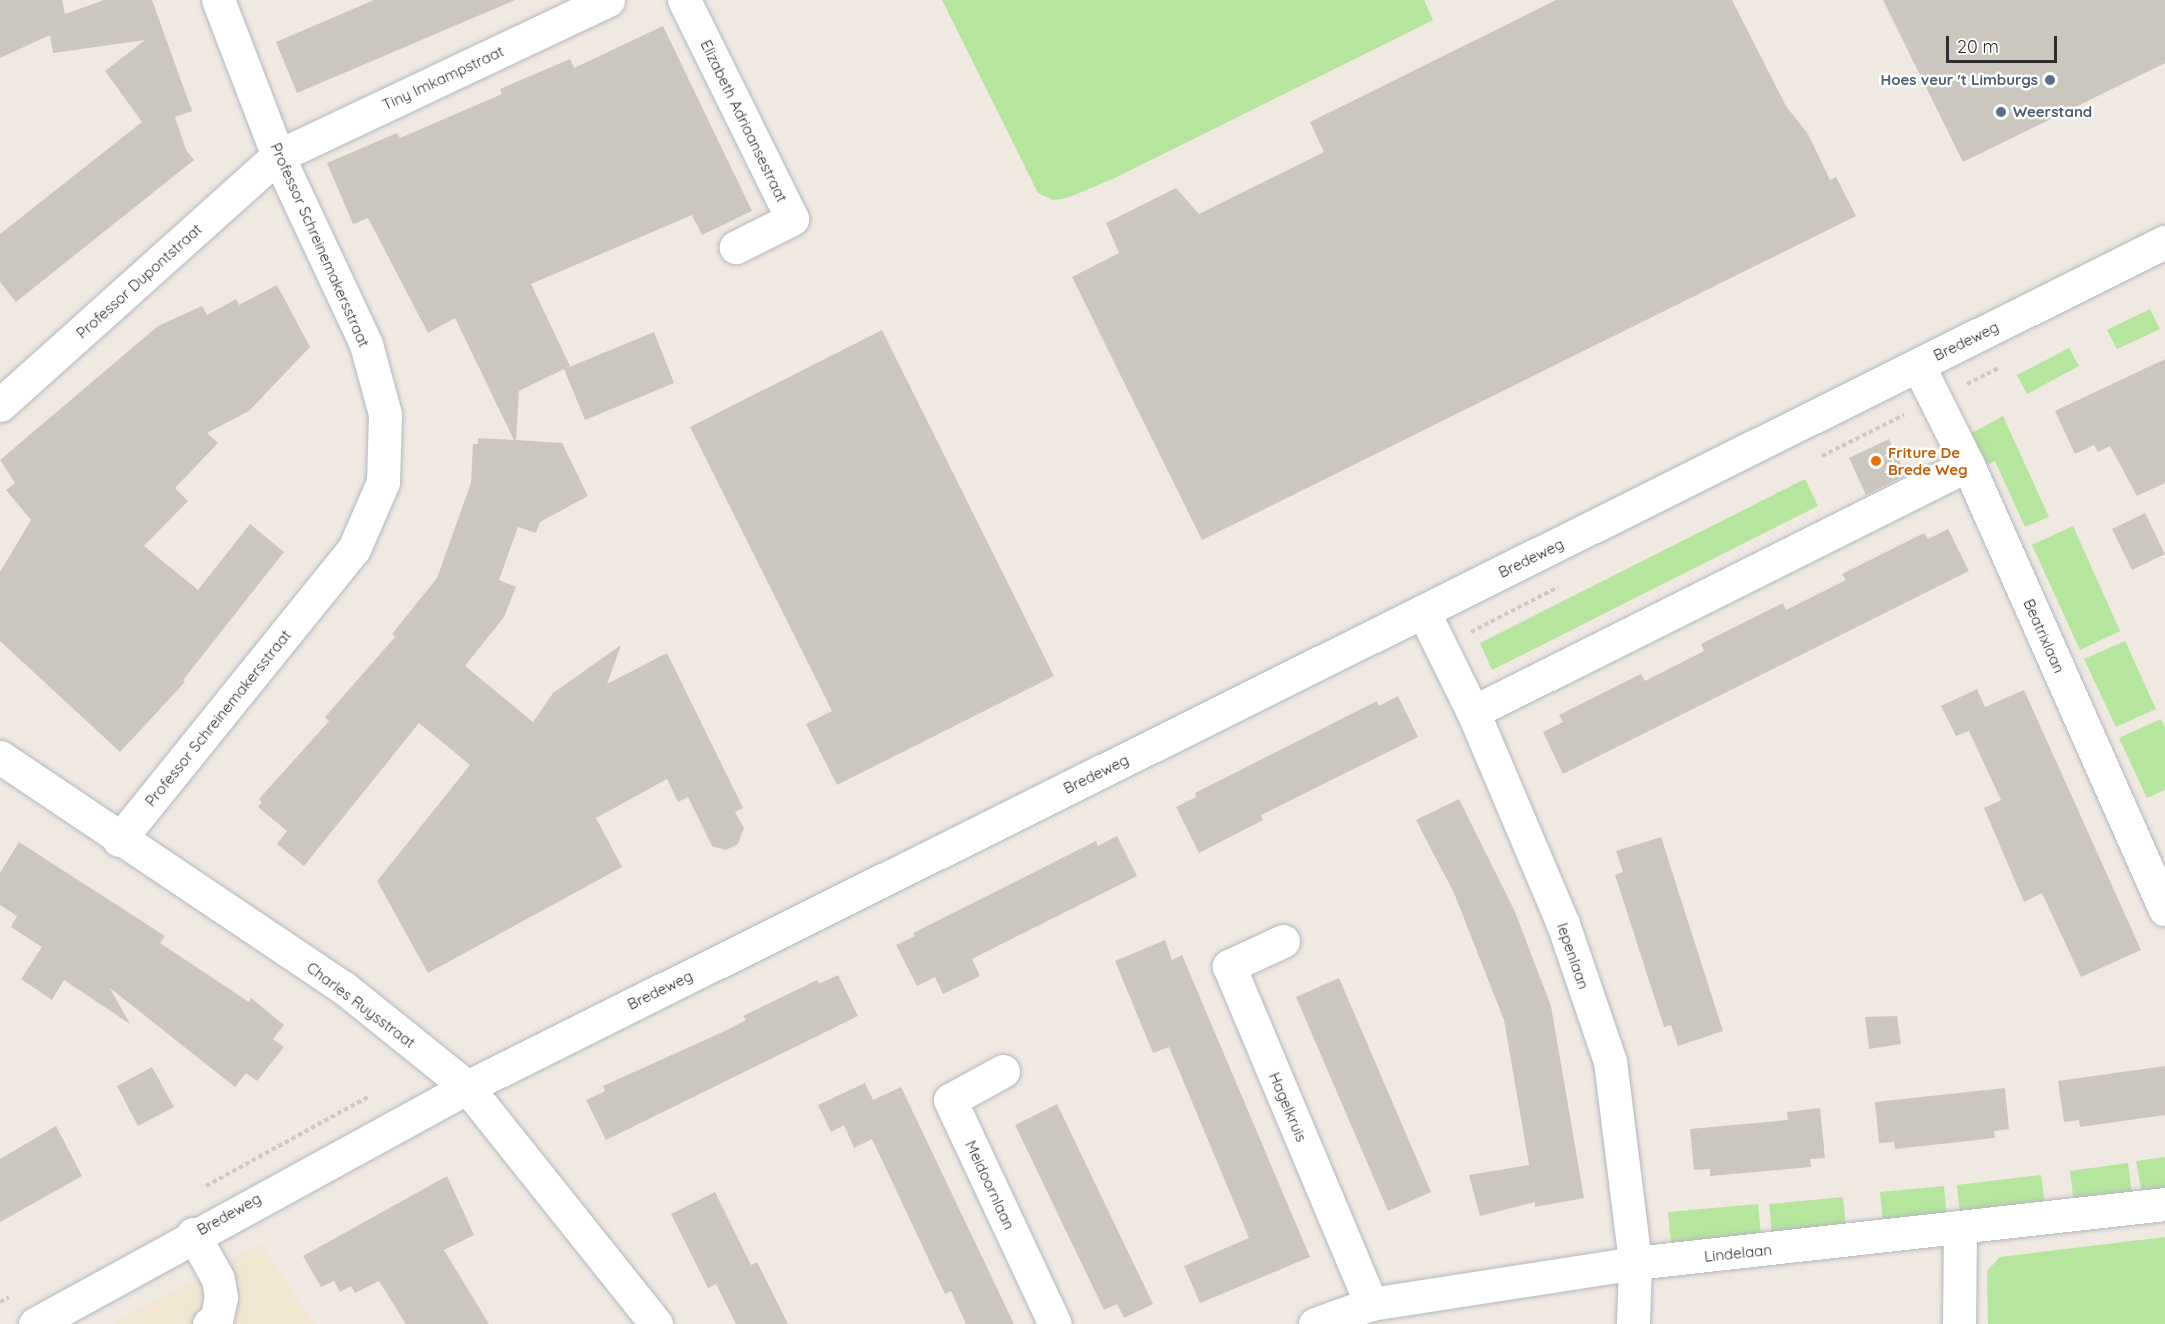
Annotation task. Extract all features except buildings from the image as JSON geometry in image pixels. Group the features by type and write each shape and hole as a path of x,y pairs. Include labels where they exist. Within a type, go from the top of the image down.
{"street":[{"name":"Professor Schreinemakersstraat","path":"119,840 354,549 383,482 385,414 366,344 278,156 218,0"},
{"name":"Tiny Imkampstraat","path":"278,156 608,0"},
{"name":"Elizabeth Adriaansestraat","path":"684,0 792,219 736,247"},
{"name":"Professor Dupontstraat","path":"0,405 278,156"},
{"name":"Bredeweg","path":"35,1324 194,1234 467,1087 2165,242"},
{"name":"Beatrixlaan","path":"1918,365 1968,465 2165,909"},
{"path":"1473,712 1968,465"},
{"name":"Iepenlaan","path":"1423,611 1473,712 1563,924 1610,1061 1635,1263 1633,1324"},
{"name":"Charles Ruysstraat","path":"0,757 119,840 344,988 467,1087 656,1324"},
{"name":"Hagelkruis","path":"1283,941 1229,966 1371,1304"},
{"name":"Meidoornlaan","path":"1003,1071 950,1100 1055,1324"},
{"name":"Lindelaan","path":"1315,1324 1371,1304 1635,1263 1960,1229 2165,1204"},
{"path":"1959,1324 1960,1229"},
{"path":"194,1234 218,1279 221,1297 216,1320 209,1324"}],"shaded area":[{"path":"260,1244 315,1324 113,1324"}],"green space":[{"path":"942,0 1424,0 1433,20 1115,178 1067,198 1053,200 1038,193"},
{"path":"2150,309 2160,329 2117,349 2107,330"},
{"path":"2069,348 2079,366 2027,394 2017,375"},
{"path":"2003,416 2049,517 2025,527 1995,461 1983,466 1968,435"},
{"path":"1805,479 1818,506 1492,670 1480,643"},
{"path":"2073,526 2120,631 2080,650 2032,545"},
{"path":"2125,641 2156,709 2116,727 2084,659"},
{"path":"2161,719 2165,728 2165,790 2147,798 2119,738"},
{"path":"2165,1157 2165,1191 2142,1194 2136,1161"},
{"path":"2128,1163 2132,1196 2074,1204 2070,1171"},
{"path":"2041,1175 2045,1206 1960,1215 1957,1185"},
{"path":"1944,1186 1947,1217 1883,1223 1880,1192"},
{"path":"1843,1197 1846,1228 1772,1235 1769,1204"},
{"path":"1758,1204 1761,1235 1671,1243 1668,1212"},
{"path":"2165,1237 2165,1324 1988,1324 1987,1271 2000,1257"}],"place":[{"name":"Hoes veur 't Limburgs","path":"2050,80"},
{"name":"Weerstand","path":"2001,112"},
{"name":"Friture De Brede Weg","path":"1876,461"}]}
